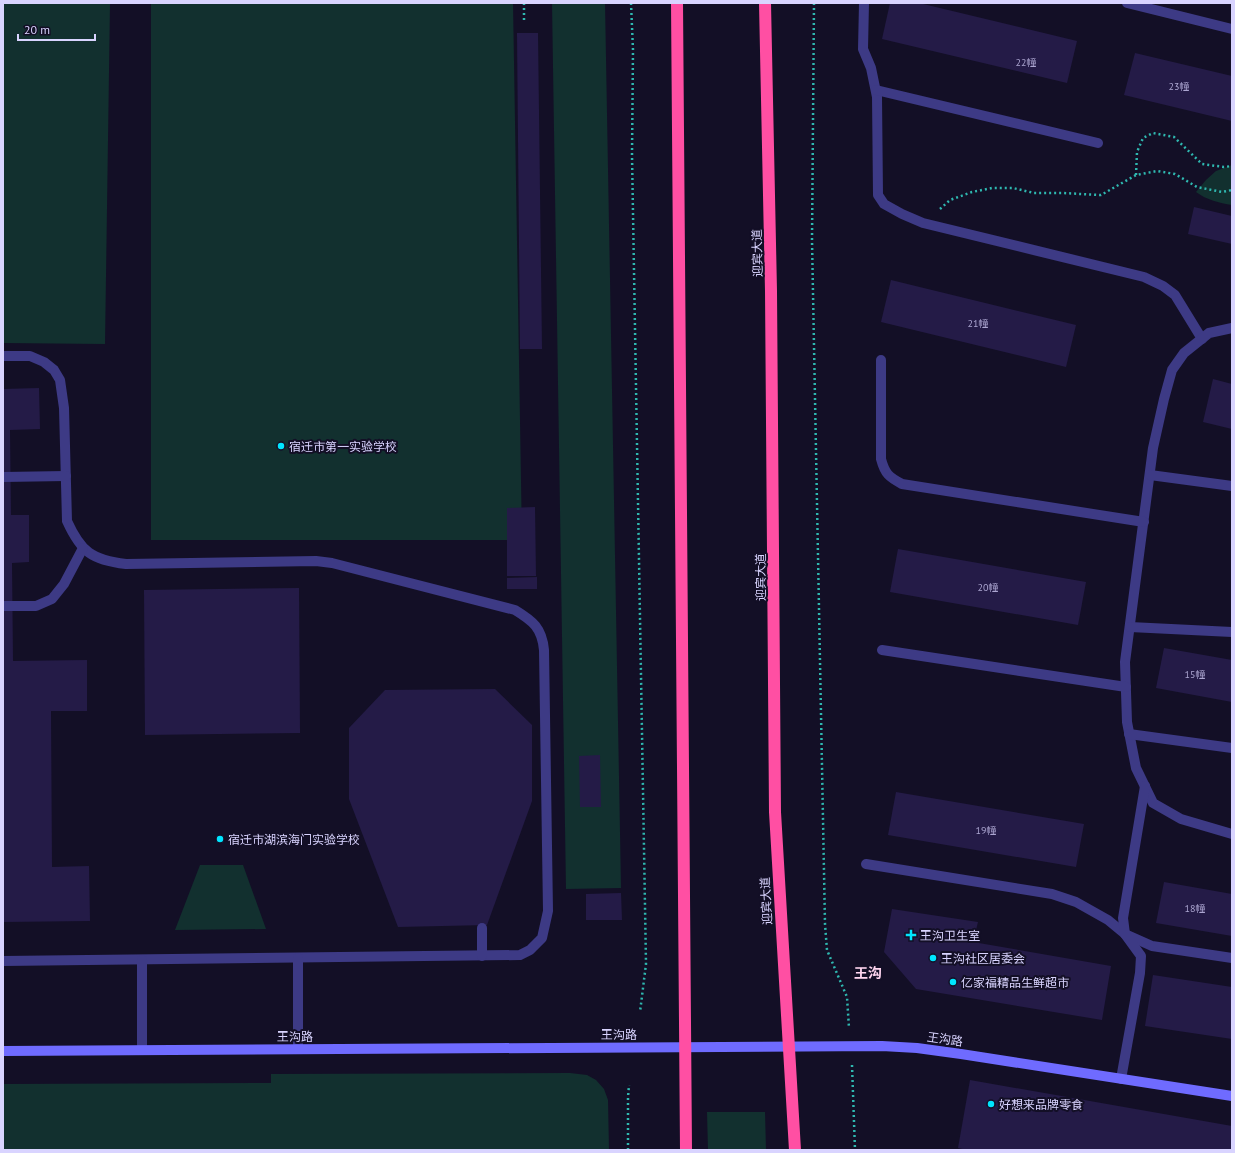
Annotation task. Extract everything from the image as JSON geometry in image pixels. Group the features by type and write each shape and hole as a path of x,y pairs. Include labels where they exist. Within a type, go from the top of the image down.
{"highway":[{"path":"677,3 686,1150"},
{"name":"迎宾大道","path":"765,3 771,283 775,812 795,1150"}],"street":[{"name":"王沟路","path":"3,1051 789,1046 917,1048 1232,1096"}],"lane":[{"path":"864,3 863,49 870,68 877,97 878,195 884,204 923,223 1144,277 1163,286 1175,295 1202,339"},
{"path":"1127,3 1232,29"},
{"path":"876,90 1098,143"},
{"path":"1232,328 1209,333 1184,354 1172,370 1156,434 1125,662 1127,722 1129,734 1136,768 1153,803 1181,819 1232,834"},
{"path":"3,356 30,356 44,362 54,370 60,380 64,408 67,522 74,536 83,548 96,557 109,562 126,564 316,561 332,563 515,610 529,618 543,640 544,650 548,911 542,938 530,950 520,955 3,961"},
{"path":"881,360 881,459 884,470 892,478 902,484 1144,522"},
{"path":"1150,475 1232,486"},
{"path":"3,477 66,476"},
{"path":"3,606 36,606 52,599 64,584 83,548"},
{"path":"1130,627 1232,632"},
{"path":"882,650 1126,687"},
{"path":"1129,734 1232,748"},
{"path":"1125,934 1123,918 1145,786"},
{"path":"866,864 1052,894 1076,902 1108,920 1125,934 1141,956 1140,974 1121,1079"},
{"path":"482,928 482,956"},
{"path":"1125,934 1152,946 1232,958"},
{"path":"298,958 298,1049"},
{"path":"142,960 142,1050"}],"path":[{"path":"524,3 524,23"},
{"path":"631,3 633,50 632,162 646,964 640,1012"},
{"path":"814,3 812,240 825,924 826,950 847,997 853,1074 855,1150"},
{"path":"1136,175 1137,152 1143,138 1153,133 1174,137 1202,164 1224,167 1232,166"},
{"path":"923,223 950,200 972,192 992,188 1013,188 1034,193 1101,195 1136,175 1157,171 1175,174 1197,187 1222,192 1232,190"},
{"path":"628,1150 629,1085"}],"green space":[{"path":"3,3 110,3 105,344 3,343"},
{"path":"151,3 513,3 522,540 151,540"},
{"path":"552,3 605,3 621,888 566,889"},
{"path":"1232,165 1232,205 1213,201 1196,192 1216,171"},
{"path":"200,865 243,865 266,929 175,930"},
{"path":"570,1073 587,1075 596,1080 604,1089 608,1100 609,1150 3,1150 3,1084 271,1083 271,1074"},
{"path":"707,1112 765,1112 766,1150 708,1150"}],"building":[{"path":"890,3 919,3 1077,41 1067,83 882,39"},
{"path":"517,33 538,33 542,349 520,349"},
{"path":"1135,53 1232,76 1232,121 1124,95"},
{"path":"1194,207 1232,216 1232,244 1188,234"},
{"path":"891,280 1076,325 1066,367 881,322"},
{"path":"1213,379 1232,384 1232,429 1203,422"},
{"path":"39,388 40,429 10,430 11,515 29,515 29,562 12,563 13,661 87,660 87,711 51,711 52,867 89,866 90,921 3,922 3,389"},
{"path":"535,507 536,576 507,576 507,508"},
{"path":"898,549 1086,582 1078,625 890,592"},
{"path":"537,577 537,589 507,589 507,578"},
{"path":"299,588 300,733 145,735 144,590"},
{"path":"1164,648 1232,660 1232,702 1156,688"},
{"path":"495,689 532,725 532,801 487,925 398,927 349,799 349,728 385,690"},
{"path":"600,755 601,807 580,807 579,756"},
{"path":"896,792 1084,824 1076,867 888,835"},
{"path":"1164,882 1232,894 1232,936 1156,923"},
{"path":"621,893 622,920 586,920 586,894"},
{"path":"892,909 978,922 973,942 1111,966 1102,1020 916,989 884,952"},
{"path":"1153,975 1232,987 1232,1039 1145,1026"},
{"path":"970,1080 1232,1126 1232,1150 967,1150 958,1148"}],"place":[{"name":"宿迁市第一实验学校","path":"281,446"},
{"name":"宿迁市湖滨海门实验学校","path":"220,839"},
{"name":"王沟卫生室","path":"911,935"},
{"name":"王沟社区居委会","path":"933,958"},
{"name":"亿家福精品生鲜超市","path":"953,982"},
{"name":"好想来品牌零食","path":"991,1104"}],"district":[{"name":"王沟","path":"868,973"}]}
